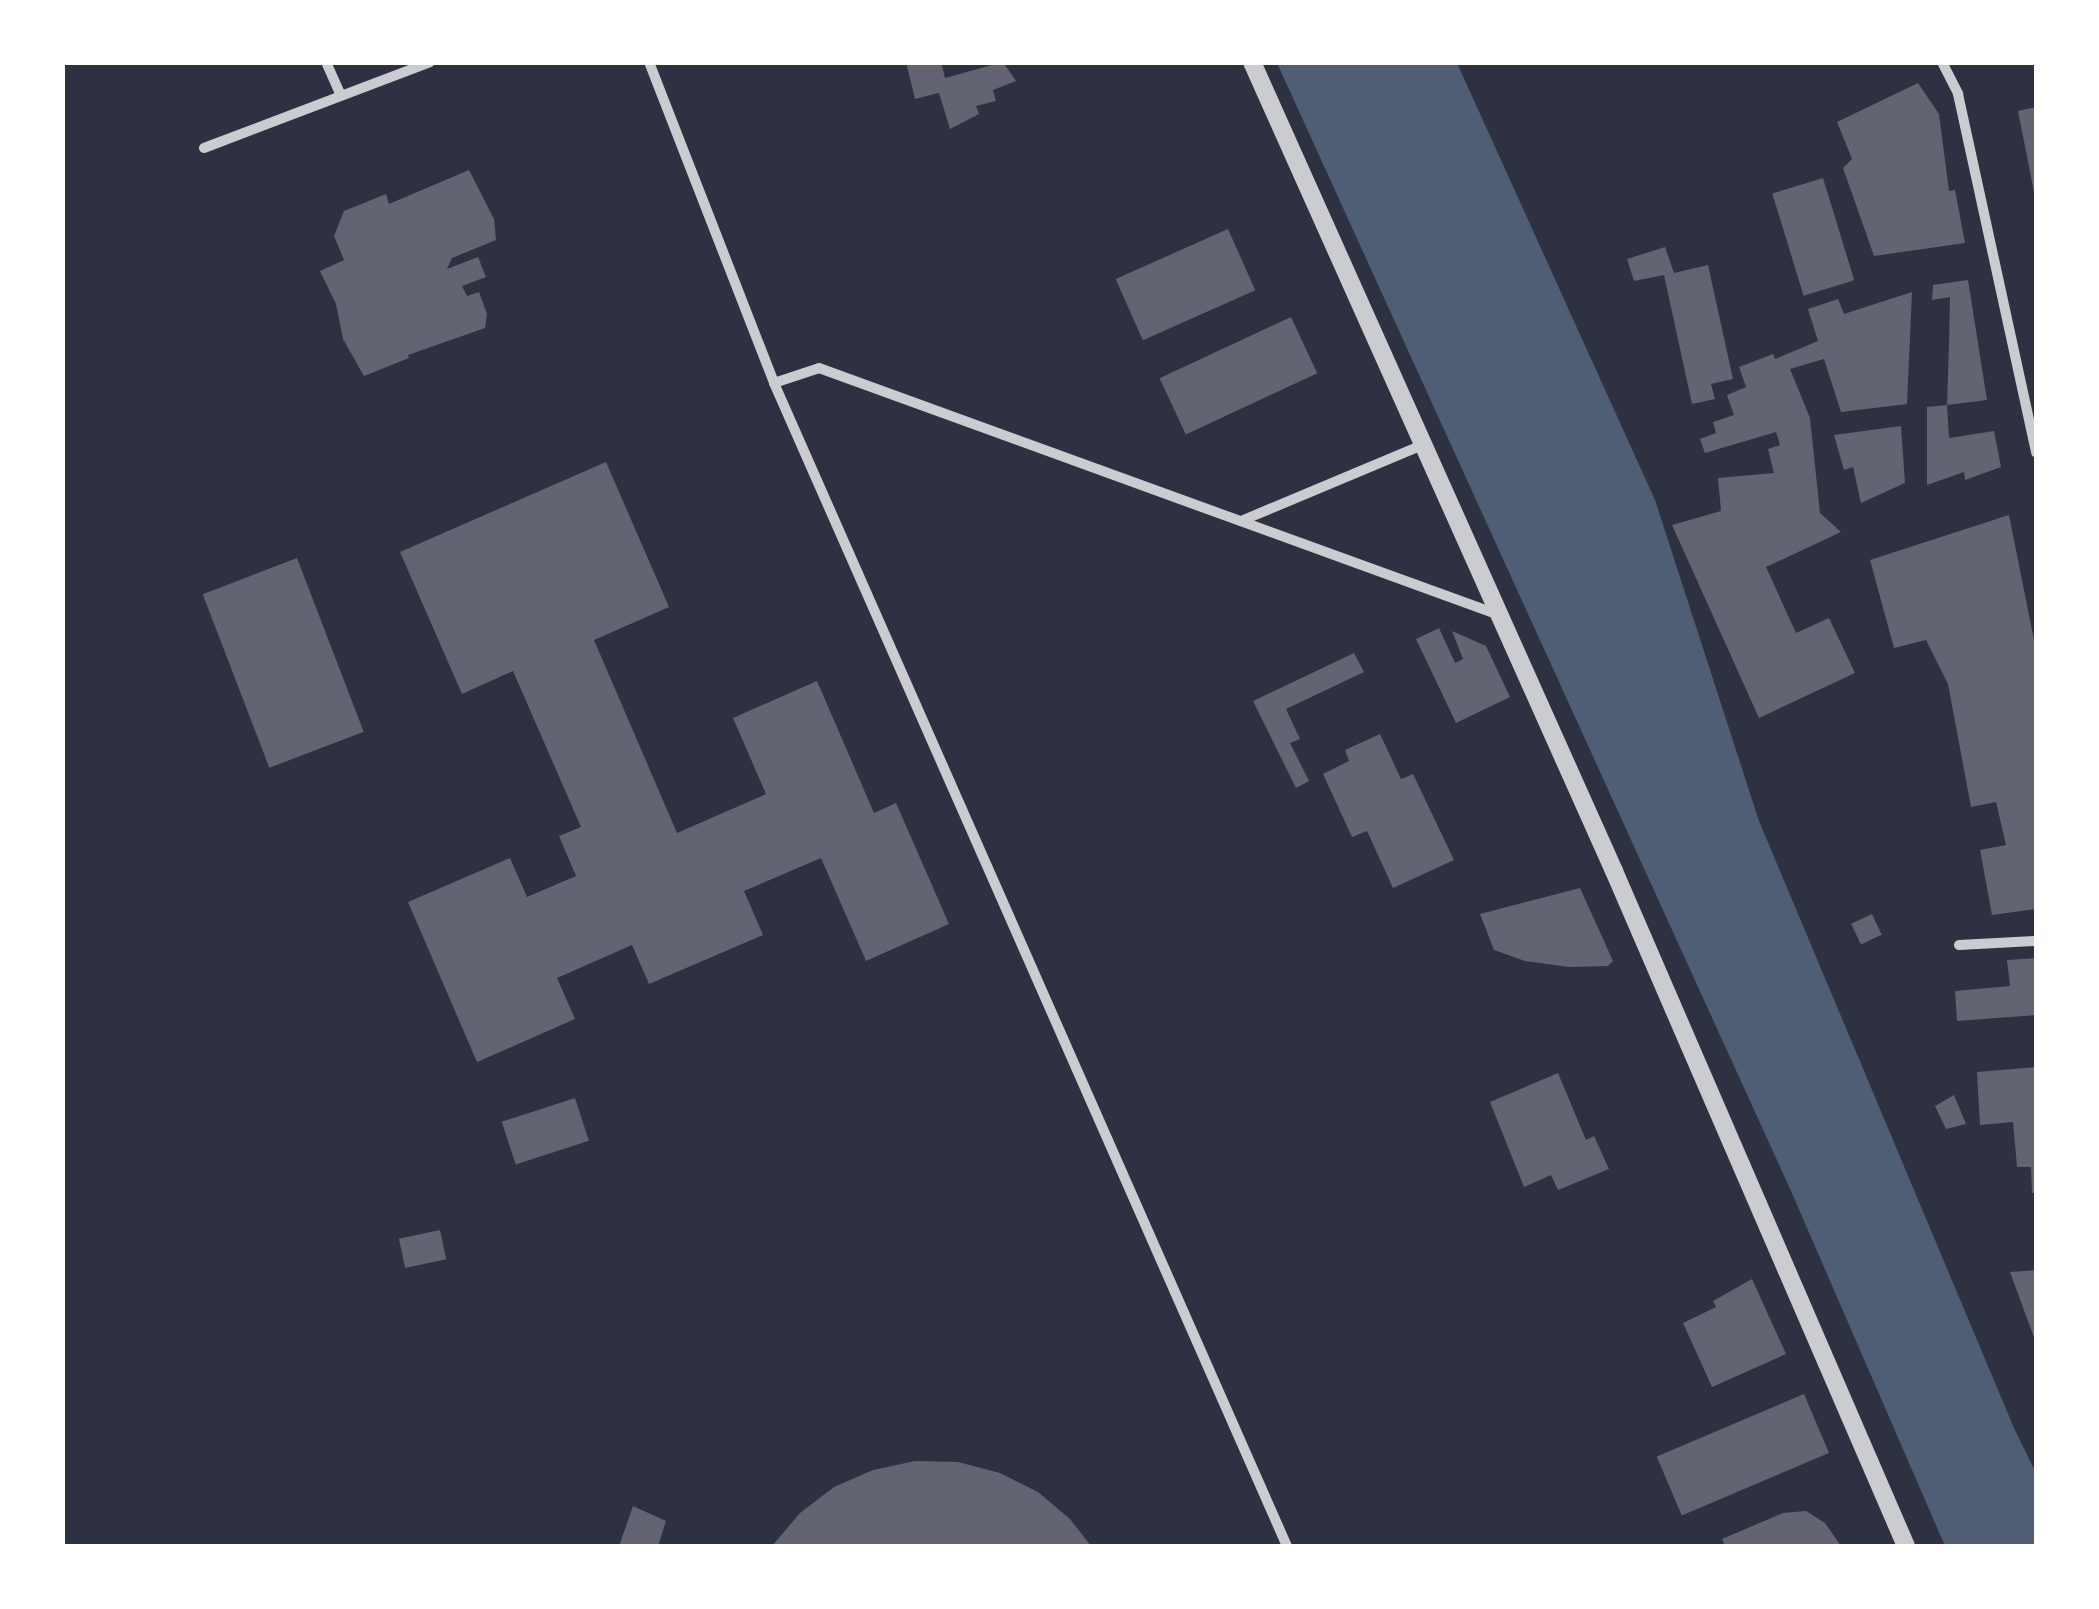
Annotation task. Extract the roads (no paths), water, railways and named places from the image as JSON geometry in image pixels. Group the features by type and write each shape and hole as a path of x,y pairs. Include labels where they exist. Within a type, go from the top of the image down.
{"street":[{"path":"326,62 341,96"},
{"path":"204,148 430,62"},
{"path":"649,62 774,383 1287,1546"},
{"path":"1252,62 1500,615 1906,1546"},
{"path":"1942,62 1958,94 2036,453"},
{"path":"774,383 818,368 1500,615"},
{"path":"1241,521 1423,445"},
{"path":"1959,945 2036,941"}],"water":[{"path":"1277,63 1457,63 1655,500 1759,821 2036,1473 2036,1546 1945,1546 1791,1191"}]}
